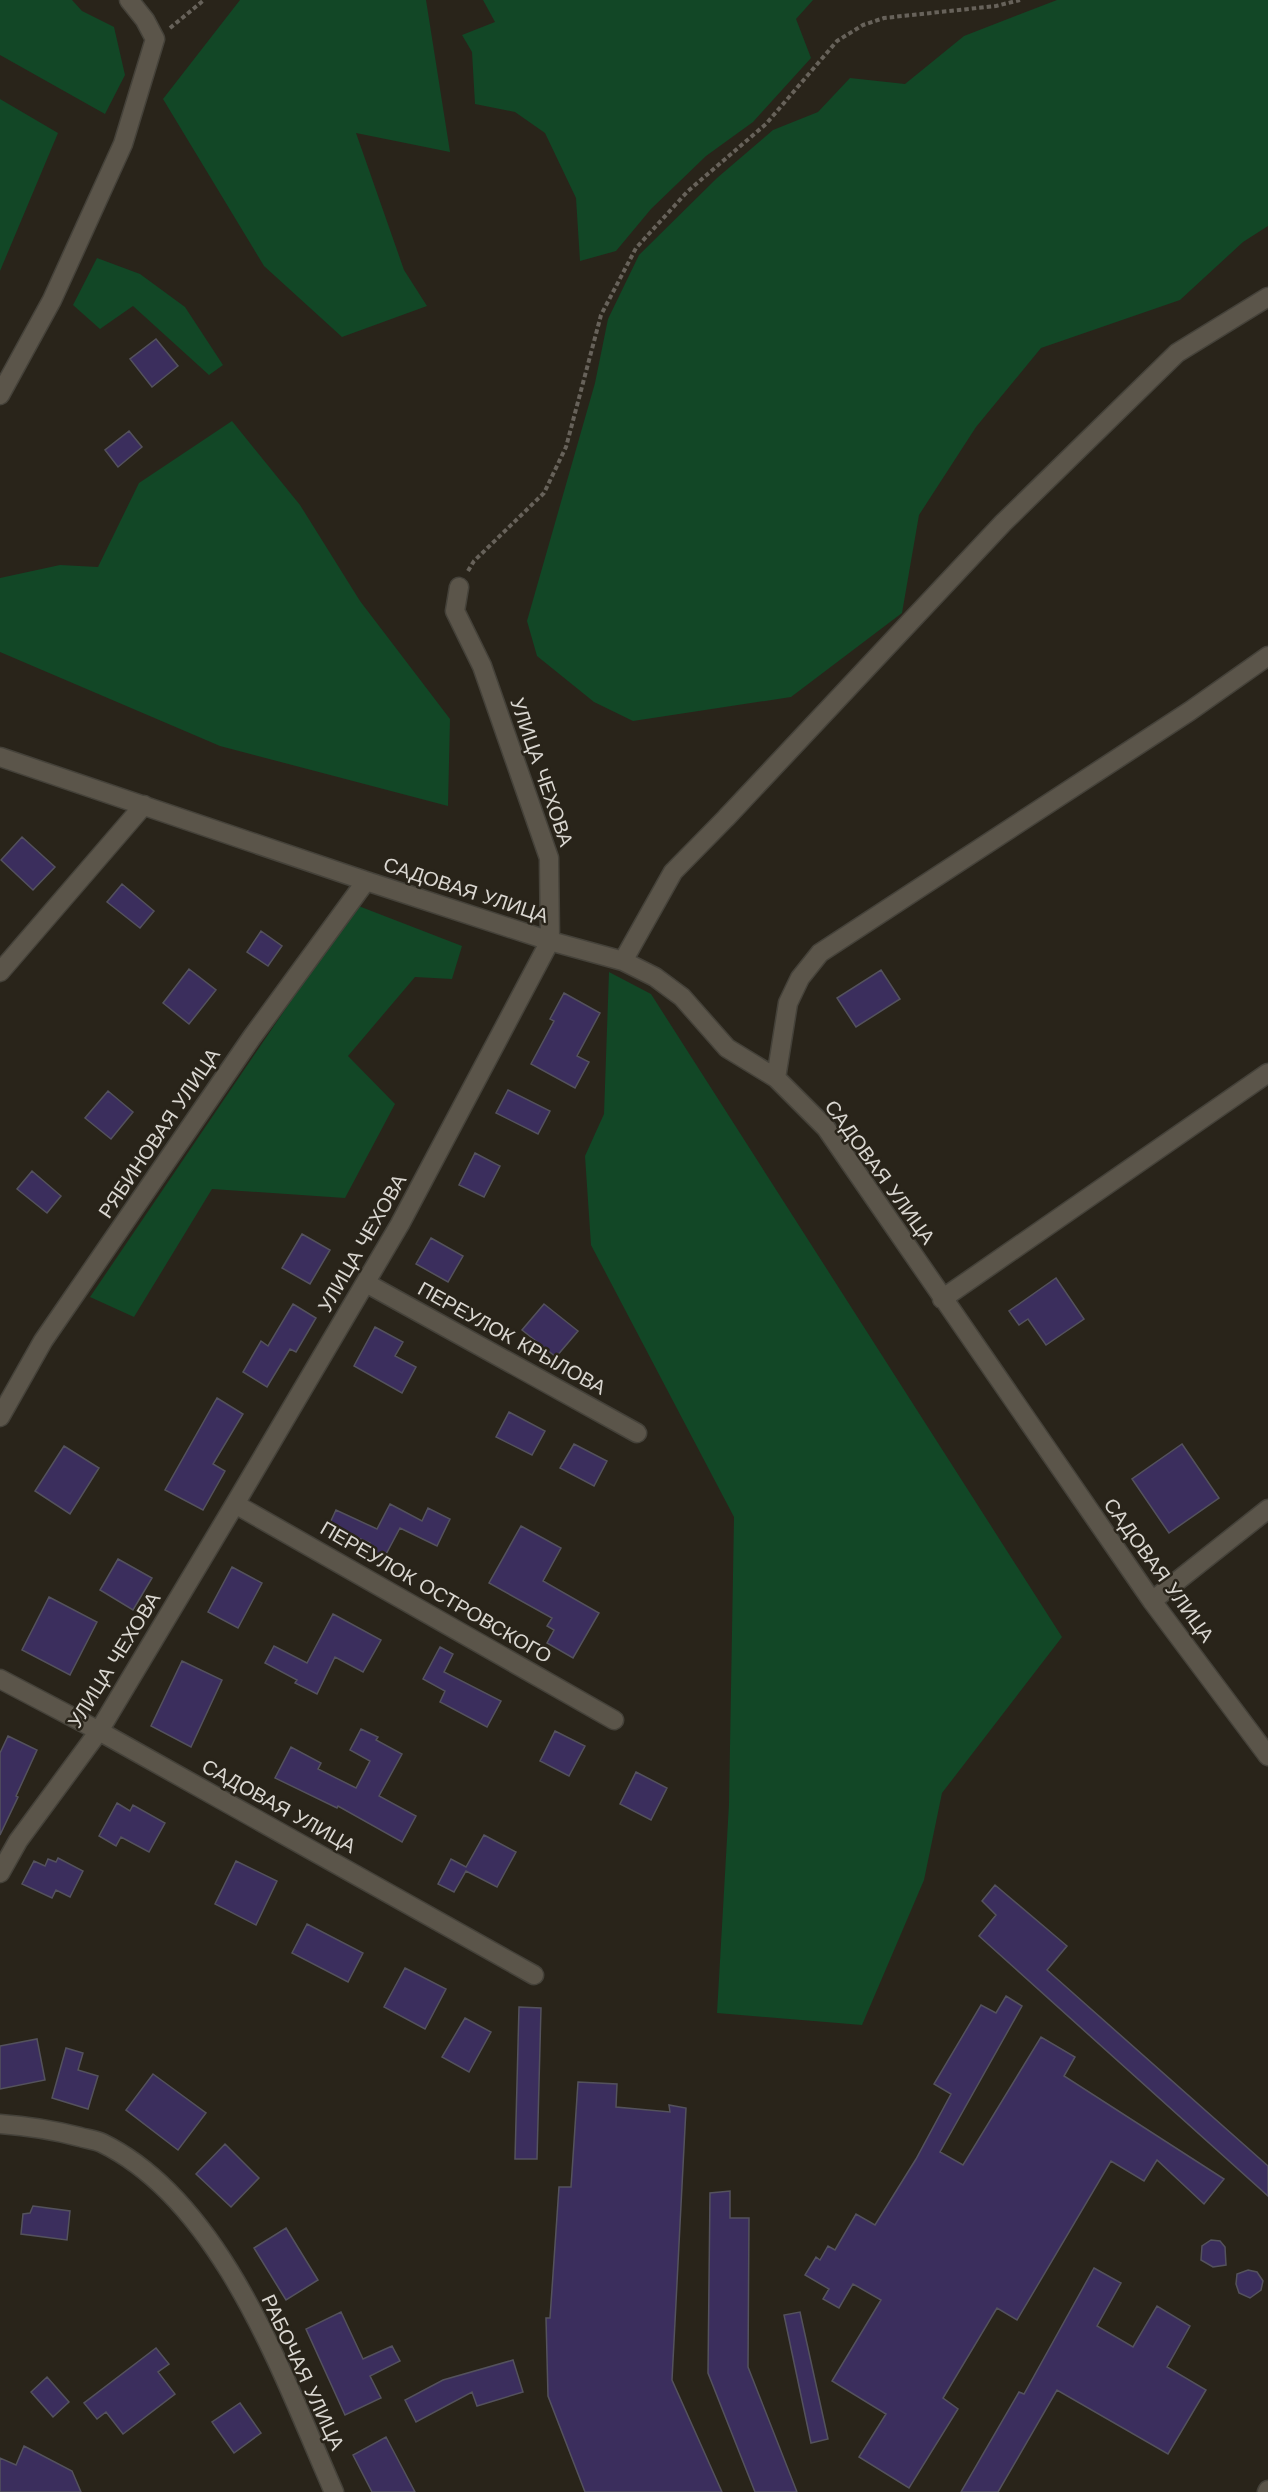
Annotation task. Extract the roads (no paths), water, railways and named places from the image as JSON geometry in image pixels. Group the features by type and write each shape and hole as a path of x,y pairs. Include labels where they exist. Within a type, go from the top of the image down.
{"street":[{"path":"0,395 52,300 123,144 155,39 145,20 129,0"},
{"path":"623,961 673,872 1003,523 1177,353 1268,297"},
{"name":"УЛИЦА ЧЕХОВА","path":"0,1873 18,1841 99,1731 366,1283 400,1224 550,941 549,858 482,666 455,611 459,587"},
{"path":"776,1078 788,1003 800,978 820,953 1190,711 1268,656"},
{"name":"САДОВАЯ УЛИЦА","path":"0,757 366,881 550,941 623,961 654,977 682,997 727,1048 776,1078 826,1128 1152,1601 1268,1756"},
{"path":"0,972 144,805"},
{"name":"РЯБИНОВАЯ УЛИЦА","path":"0,1418 57,1321 252,1037 366,881"},
{"path":"942,1299 1268,1073"},
{"name":"ПЕРЕУЛОК КРЫЛОВА","path":"366,1283 637,1433"},
{"name":"ПЕРЕУЛОК ОСТРОВСКОГО","path":"235,1504 614,1720"},
{"path":"1152,1601 1268,1509"},
{"name":"САДОВАЯ УЛИЦА","path":"0,1679 99,1731 534,1976"},
{"name":"РАБОЧАЯ УЛИЦА","path":"0,2124 42,2127 101,2143 156,2178 201,2230 256,2317 334,2492"}]}
